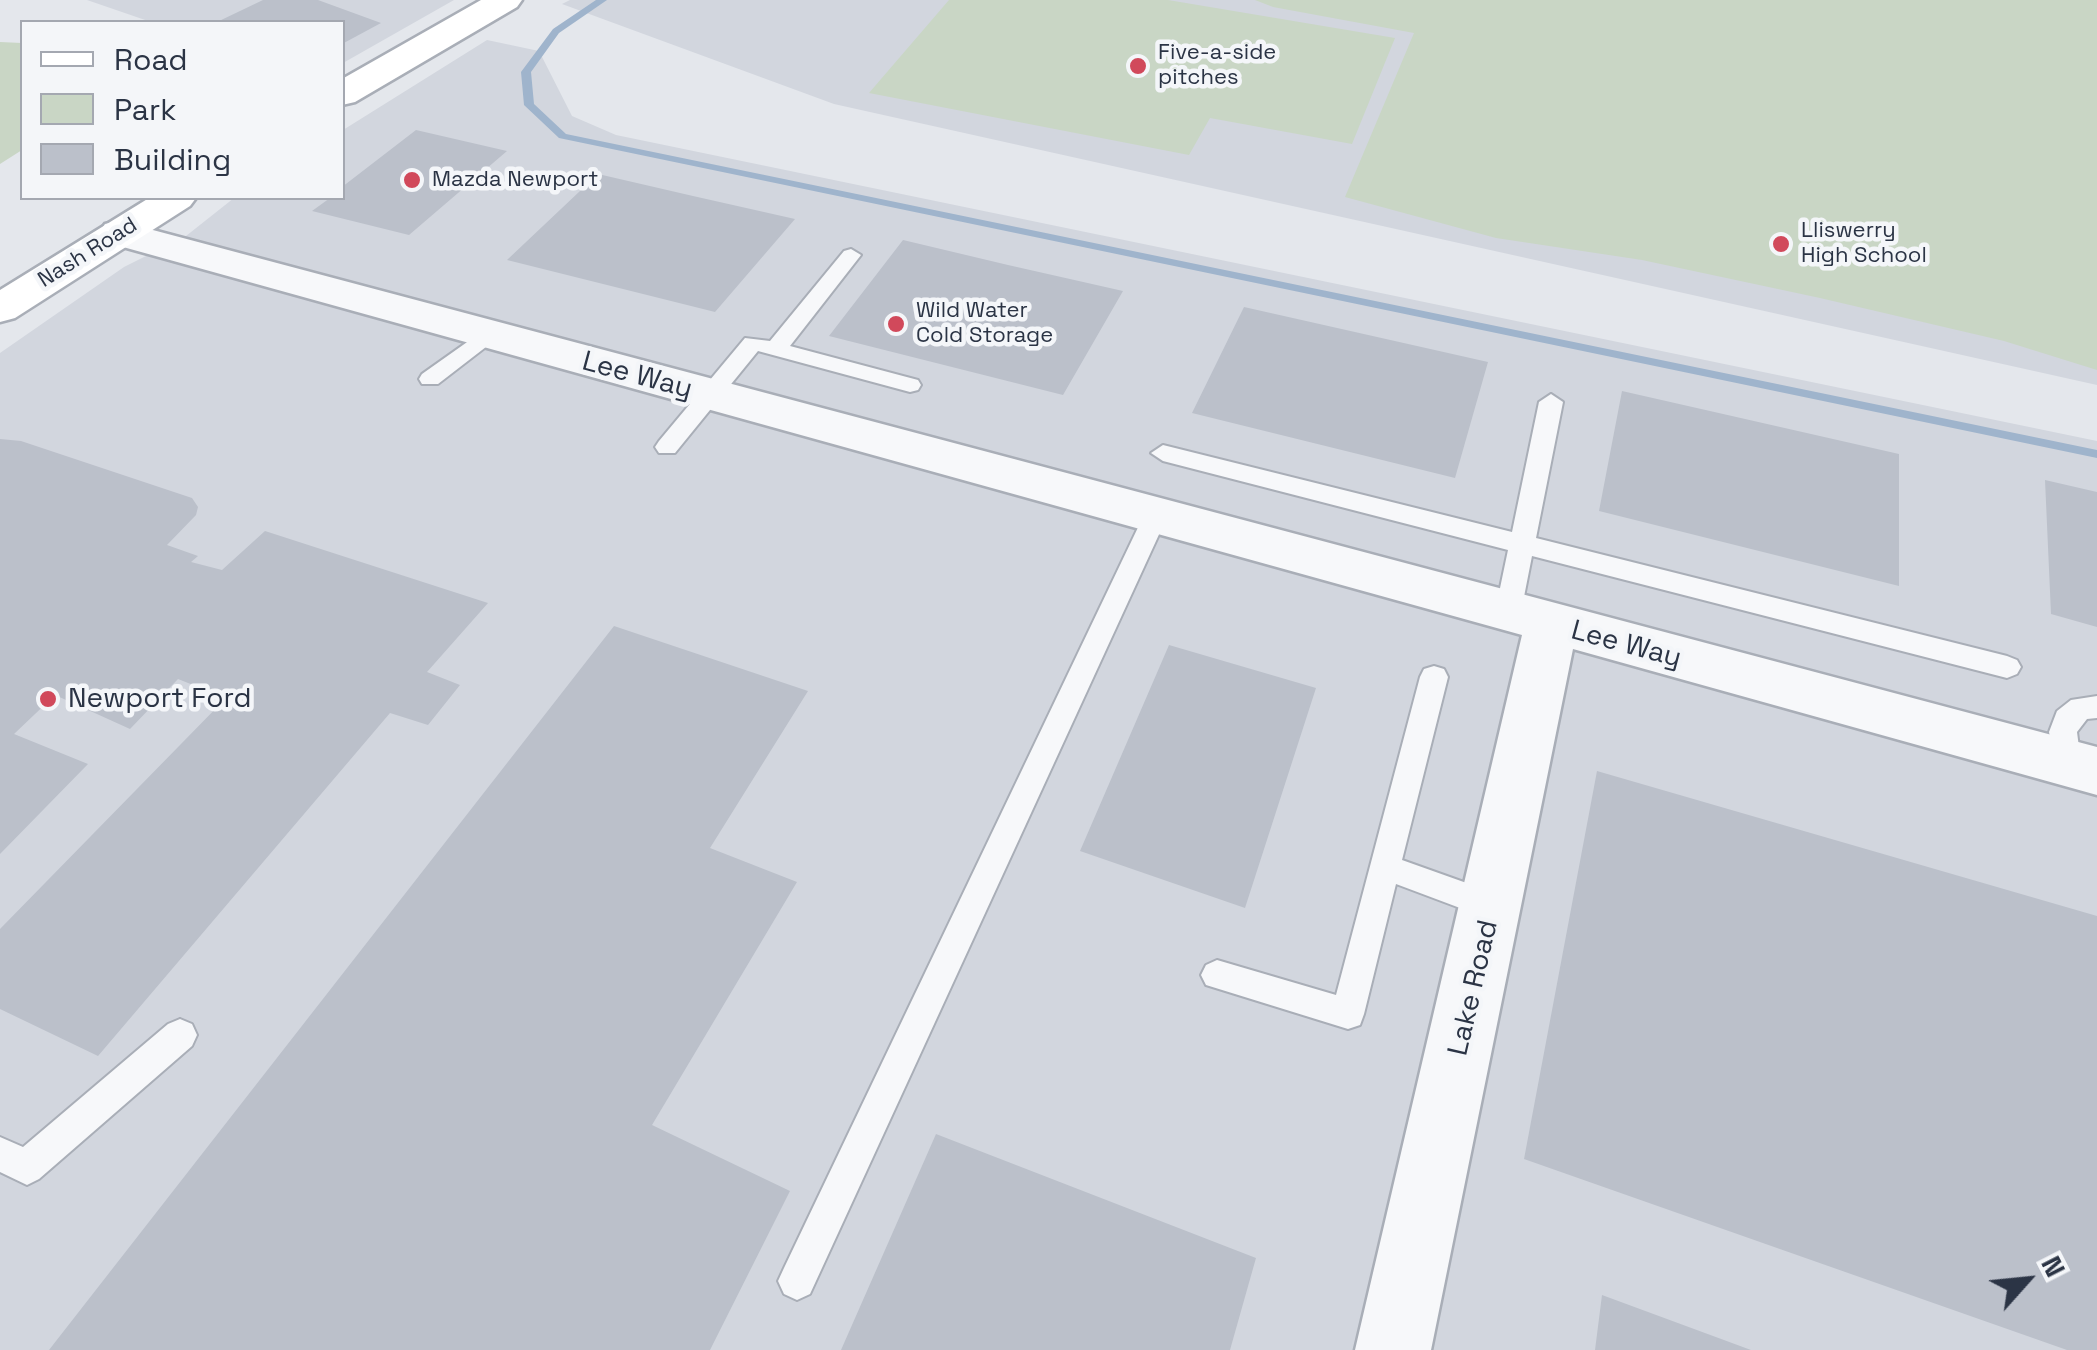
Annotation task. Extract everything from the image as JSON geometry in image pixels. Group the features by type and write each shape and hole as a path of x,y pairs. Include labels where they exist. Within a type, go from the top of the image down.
{"street":[{"path":"345,92 505,0"},
{"name":"Nash Road","path":"0,309 173,200"},
{"name":"Lee Way","path":"119,233 2082,767"},
{"name":"Lake Road","path":"1393,1350 1492,906 1530,618"}],"lane":[{"path":"776,348 851,254"},
{"path":"430,379 487,335"},
{"path":"667,447 753,343 910,385"},
{"path":"1530,618 1523,542 1551,402"},
{"path":"1163,453 2007,667"},
{"path":"797,1281 1156,517"},
{"path":"1217,975 1348,1014 1434,677"},
{"path":"2082,767 2063,732 2067,719 2082,708 2097,707"},
{"path":"1385,868 1492,906"},
{"path":"0,1154 27,1167 180,1035"}],"shaded area":[{"path":"87,0 454,0 345,62 345,20 145,20"},
{"name":"Lliswerry High School","path":"570,0 2097,0 2097,385 834,104 562,4"},
{"path":"487,40 539,51 572,116 616,135 2097,441 2097,1350 0,1350 0,353 124,267 186,236 231,200 345,200 345,129"}],"green space":[{"name":"Five-a-side pitches","path":"949,0 1168,0 1395,38 1352,144 1210,118 1189,155 869,93"},
{"name":"Lliswerry High School","path":"1255,0 2097,0 2097,370 2004,341 1820,298 1642,260 1496,238 1345,197 1414,33 1273,7"},
{"path":"0,42 20,43 20,151 0,164"}],"building":[{"path":"263,0 318,0 381,23 345,42 345,20 221,20"},
{"path":"416,130 507,151 409,235 312,211 327,200 345,200 345,185"},
{"path":"598,174 795,219 715,312 507,260"},
{"path":"903,240 1123,291 1063,395 829,336"},
{"path":"1244,307 1488,362 1455,478 1192,413"},
{"path":"1622,391 1899,454 1899,586 1599,511"},
{"path":"0,439 21,441 192,498 198,507 196,515 167,545 198,556 191,562 222,570 265,531 488,603 427,672 460,685 428,725 390,713 98,1056 0,1009 0,929 226,698 178,679 130,729 55,695 14,734 88,764 0,854"},
{"path":"2045,480 2097,492 2097,627 2051,614"},
{"path":"614,626 808,691 710,848 797,882 652,1125 790,1191 710,1350 49,1350"},
{"path":"1169,645 1316,688 1245,908 1080,851"},
{"path":"1597,771 2097,916 2097,1350 2067,1350 1524,1159"},
{"path":"936,1134 1256,1258 1230,1350 841,1350"},
{"path":"1602,1295 1751,1350 1595,1350"}],"waterway":[{"path":"602,0 556,31 526,72 529,105 563,136 2097,454"}],"place":[{"name":"Five-a-side pitches","path":"1138,66"},
{"name":"Mazda Newport","path":"412,180"},
{"name":"Lliswerry High School","path":"1781,244"},
{"name":"Wild Water Cold Storage","path":"896,324"},
{"name":"Newport Ford","path":"48,699"}]}
